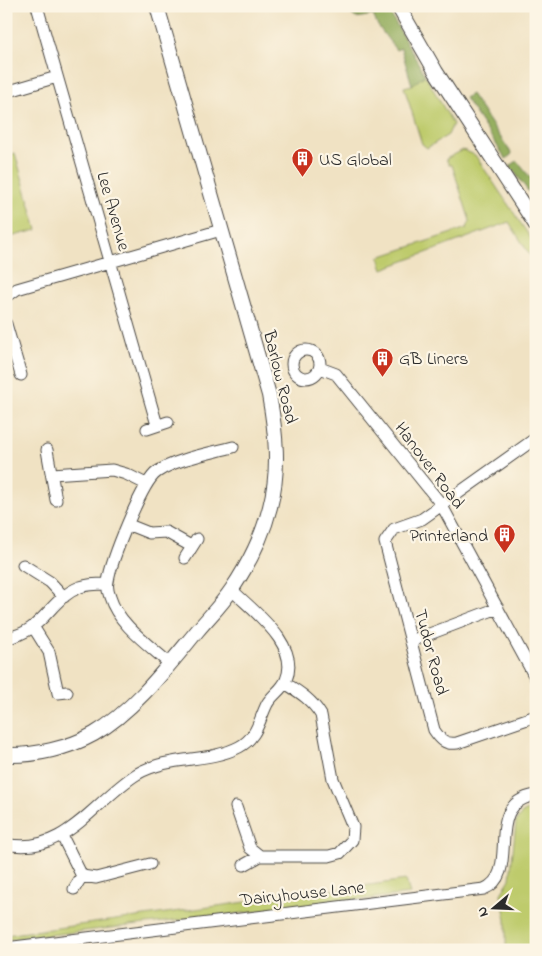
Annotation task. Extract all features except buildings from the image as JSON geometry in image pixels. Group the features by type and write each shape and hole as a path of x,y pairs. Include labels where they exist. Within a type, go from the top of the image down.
{"street":[{"name":"Lee Avenue","path":"37,6 158,425"},
{"name":"Barlow Road","path":"6,755 47,751 93,734 121,714 170,664 232,590 256,545 270,510 274,489 277,444 269,395 157,6"},
{"path":"398,6 436,72 536,225"},
{"path":"6,92 57,77"},
{"path":"6,297 17,289 221,230"},
{"path":"6,324 21,375"},
{"name":"Hanover Road","path":"320,368 336,374 441,504 536,679"},
{"path":"441,504 536,438"},
{"path":"170,664 127,624 116,611 107,584 111,567 146,484 156,472 172,465 233,447"},
{"path":"46,450 56,500"},
{"path":"52,474 112,470 126,474 146,484"},
{"name":"Tudor Road","path":"441,504 422,518 394,530 385,542 434,730 440,739 450,744 536,716"},
{"path":"129,525 149,533 166,532 194,542 185,558"},
{"path":"23,565 50,582 64,597"},
{"path":"6,638 24,634 34,628 64,597 80,587 107,584"},
{"path":"7,846 27,846 50,842 62,836 79,824 114,790 139,773 186,758 223,753 240,747 251,739 268,703 285,683 289,656 284,645 232,590"},
{"path":"411,641 498,608"},
{"path":"34,628 49,652 58,693 67,692"},
{"path":"244,865 260,856 329,856 340,853 352,840 353,827 333,780 321,715 303,694 285,683"},
{"name":"Dairyhouse Lane","path":"6,948 484,889 494,883 499,873 506,822 510,808 519,801 536,795"},
{"path":"236,807 250,848 260,856"},
{"path":"62,836 82,876"},
{"path":"82,876 96,878 150,864"},
{"path":"74,889 82,876"}],"green space":[{"path":"358,6 386,6 425,75 412,85 401,48 396,50 378,26 373,15 356,18 347,11"},
{"path":"425,75 453,124 448,135 427,148 422,144 404,87 412,85"},
{"path":"471,94 512,154 506,159 465,98"},
{"path":"463,150 475,155 536,246 536,265 509,222 383,269 379,257 467,228 470,221 452,165 449,165 446,159"},
{"path":"15,153 37,230 6,238 6,156"},
{"path":"517,161 536,185 536,202 510,166"},
{"path":"536,806 536,950 506,950 506,920 501,894 510,879 516,822 522,813"},
{"path":"406,880 410,894 6,940 6,935"}],"place":[{"name":"US Global","path":"303,178"},
{"name":"GB Liners","path":"383,377"},
{"name":"Printerland","path":"504,554"}]}
